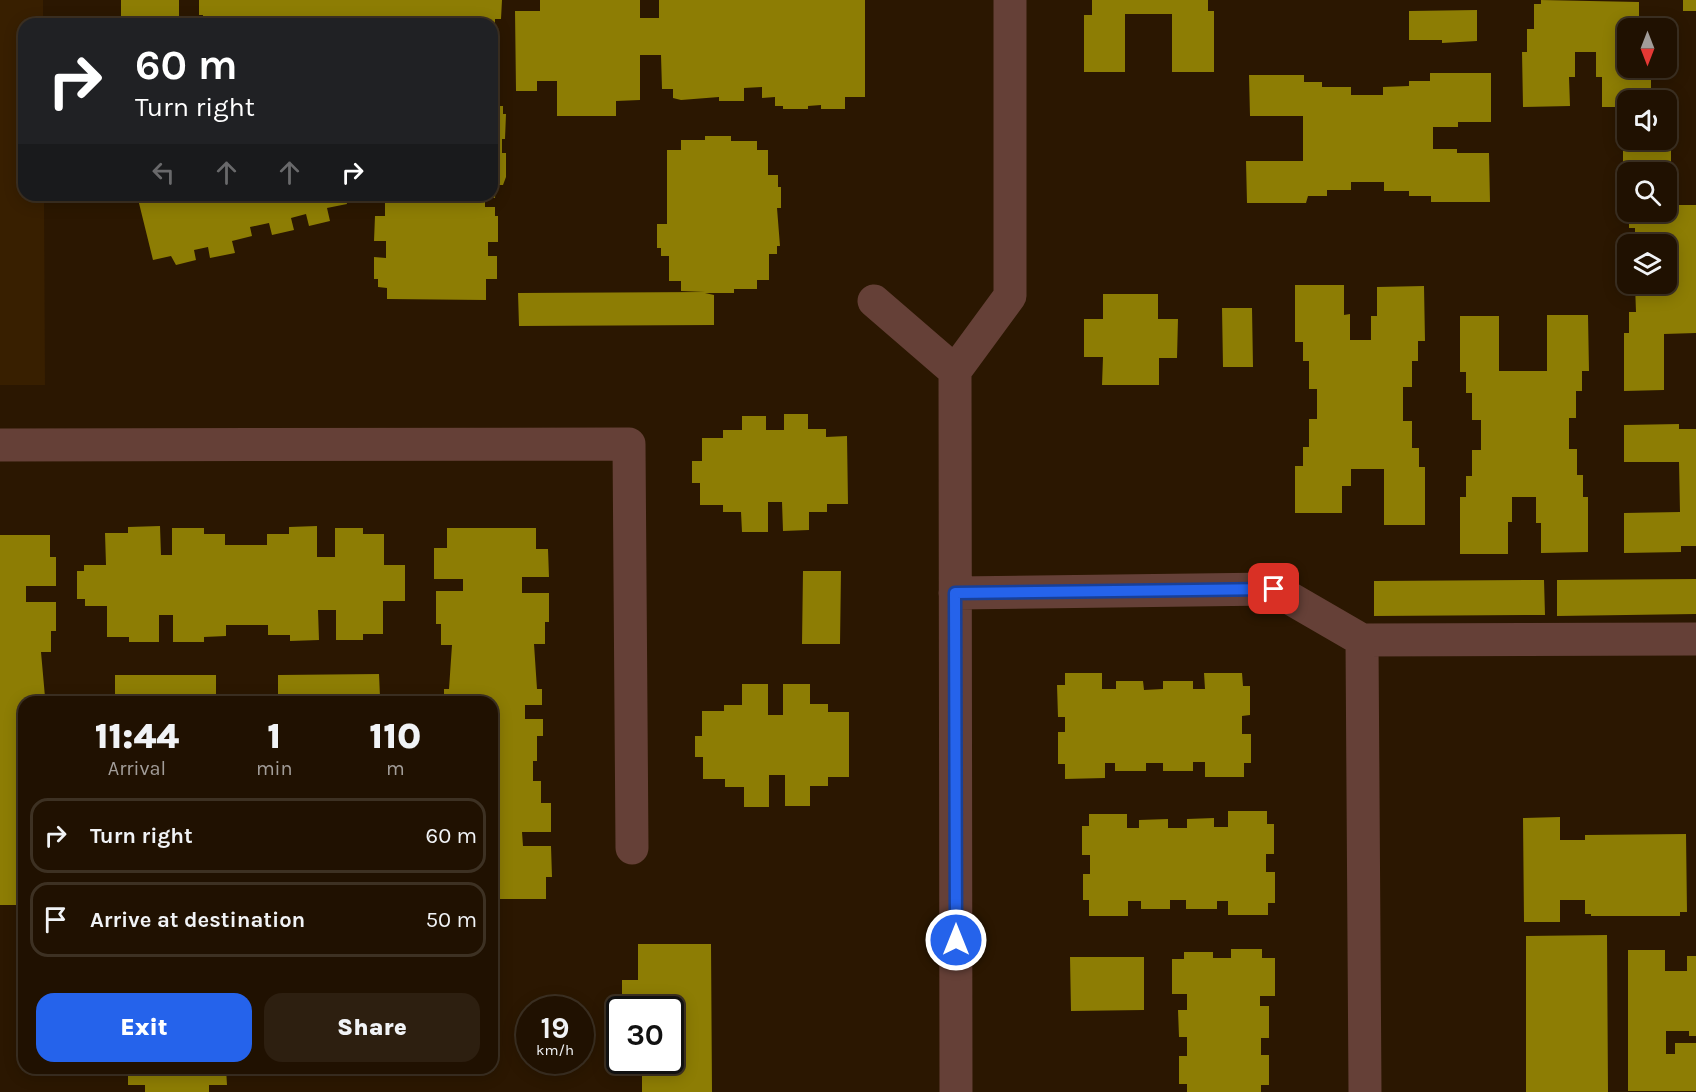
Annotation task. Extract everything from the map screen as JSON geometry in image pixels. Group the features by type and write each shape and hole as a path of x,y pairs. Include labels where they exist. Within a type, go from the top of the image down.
{"street":[{"path":"956,1092 955,371 1010,296 1010,0"},
{"path":"874,301 955,371"},
{"path":"0,445 629,444 632,848"},
{"path":"955,593 1274,589 1362,640 1696,639"},
{"path":"1362,640 1365,1092"}],"shaded area":[{"path":"0,0 43,0 43,18 18,18 18,201 44,201 45,385 0,385"}],"building":[{"path":"121,0 179,0 179,18 121,18"},
{"path":"199,0 502,0 501,19 203,18 203,15 199,15"},
{"path":"540,0 640,0 640,18 659,18 659,0 865,0 865,97 845,97 845,109 821,109 821,105 808,106 808,109 783,109 783,106 775,106 775,97 762,98 762,87 744,88 744,101 719,101 719,97 681,100 673,98 673,89 662,89 661,55 640,55 640,100 616,101 616,116 557,116 557,81 537,81 537,91 516,91 515,11 540,11"},
{"path":"1092,0 1208,0 1208,11 1214,11 1214,72 1172,72 1172,14 1125,14 1125,72 1084,72 1084,15 1092,15"},
{"path":"1541,0 1639,2 1639,18 1617,18 1617,78 1651,78 1651,90 1617,90 1617,107 1602,107 1602,77 1596,77 1596,52 1575,52 1575,77 1569,77 1570,106 1523,107 1522,52 1527,52 1527,29 1534,29 1534,4 1541,4"},
{"path":"1683,0 1696,0 1696,11 1683,11"},
{"path":"1477,10 1477,41 1442,43 1442,40 1409,40 1409,11"},
{"path":"1430,73 1491,73 1491,122 1458,122 1458,127 1433,127 1433,149 1457,149 1457,153 1489,153 1490,202 1431,202 1431,196 1409,196 1409,191 1384,191 1384,182 1351,182 1351,190 1327,190 1327,196 1308,196 1306,203 1247,203 1246,161 1303,161 1303,116 1250,116 1249,75 1304,75 1304,82 1322,82 1322,87 1351,87 1351,95 1383,95 1383,87 1409,86 1409,81 1430,81"},
{"path":"498,106 503,106 503,114 506,114 505,139 502,139 502,153 506,153 506,177 503,185 498,185"},
{"path":"705,136 731,136 731,141 757,141 757,150 768,150 768,175 778,175 778,187 781,187 781,208 777,208 780,246 777,246 777,254 769,254 769,280 757,280 757,289 734,289 734,293 705,293 714,295 714,325 519,326 518,293 705,292 681,291 681,281 669,281 669,256 661,256 661,248 657,248 657,224 667,224 667,150 681,150 681,140 705,140"},
{"path":"1671,150 1671,162 1623,162 1623,151"},
{"path":"138,201 346,201 347,204 327,208 330,221 309,226 306,214 291,218 294,230 272,235 269,223 250,227 252,236 232,241 235,253 210,258 208,247 194,250 196,260 176,265 171,256 153,260"},
{"path":"385,201 485,201 485,207 495,207 495,216 498,216 498,242 488,242 488,256 497,256 497,279 486,279 486,300 387,299 387,288 378,287 378,279 374,279 374,257 386,258 386,241 374,241 375,216 385,216"},
{"path":"1677,205 1696,205 1696,333 1664,334 1664,390 1624,391 1624,333 1629,333 1629,312 1636,312 1635,294 1677,294 1677,234 1635,234 1635,228 1629,228 1629,222 1677,222"},
{"path":"1295,285 1344,285 1344,315 1350,314 1350,340 1371,340 1371,316 1377,316 1377,287 1424,286 1425,341 1418,341 1418,361 1412,361 1412,387 1403,387 1403,421 1412,421 1412,448 1419,448 1419,467 1425,467 1425,525 1384,525 1384,469 1351,469 1351,486 1342,486 1342,513 1295,513 1295,466 1303,466 1303,447 1309,447 1309,419 1317,419 1317,389 1309,389 1309,361 1303,361 1303,342 1295,342"},
{"path":"1103,294 1158,294 1158,319 1178,319 1177,358 1159,358 1159,385 1102,385 1103,357 1084,357 1084,319 1103,319"},
{"path":"1222,308 1252,308 1253,367 1223,367"},
{"path":"1547,315 1588,315 1589,371 1582,371 1582,391 1576,391 1576,418 1569,418 1569,449 1577,449 1577,475 1583,475 1583,497 1588,497 1588,552 1541,553 1541,523 1536,523 1536,497 1512,497 1512,522 1508,522 1508,554 1460,554 1460,497 1466,497 1466,476 1472,476 1472,450 1481,450 1481,420 1472,420 1472,393 1466,393 1466,372 1460,372 1460,316 1499,316 1499,371 1547,371"},
{"path":"784,414 808,414 808,429 826,429 826,437 847,436 848,504 827,504 827,512 809,512 809,530 783,531 782,502 768,502 768,532 742,532 741,512 723,512 723,505 700,505 700,483 692,483 692,461 702,461 702,438 723,438 723,430 742,430 742,416 766,416 766,430 784,430"},
{"path":"1679,424 1679,429 1696,429 1696,546 1681,546 1681,552 1624,553 1624,513 1680,512 1679,462 1624,462 1624,425"},
{"path":"160,526 161,555 172,555 172,528 204,528 204,534 225,534 225,545 267,545 267,534 289,534 289,527 317,526 317,557 335,557 335,528 363,528 363,534 384,534 384,565 405,565 405,601 383,601 383,634 363,634 363,640 336,640 336,610 318,610 319,640 290,641 290,635 268,635 268,625 226,625 226,636 204,637 204,642 173,642 173,615 159,615 159,642 129,642 129,637 107,637 107,606 85,606 85,599 77,599 77,571 84,571 84,565 106,565 105,533 128,533 128,527"},
{"path":"447,528 536,528 536,549 548,549 549,577 522,577 522,593 549,593 549,622 545,622 545,644 534,644 537,689 542,689 542,705 525,705 525,719 543,719 543,736 537,736 537,761 533,761 533,781 541,781 541,803 551,803 551,832 522,832 523,846 551,846 552,877 546,877 546,899 498,899 498,696 444,696 444,689 449,689 452,645 441,645 441,624 436,624 436,591 463,591 463,579 434,579 434,548 447,548"},
{"path":"0,535 50,535 50,557 56,557 56,586 26,586 26,602 56,602 56,631 51,631 51,652 41,652 45,696 18,696 18,905 0,905"},
{"path":"803,571 841,571 840,644 802,644"},
{"path":"1696,579 1696,614 1557,616 1557,580"},
{"path":"1544,580 1545,615 1374,616 1374,581"},
{"path":"1065,673 1102,673 1102,689 1116,689 1116,681 1143,681 1144,690 1163,689 1163,681 1193,681 1193,689 1205,689 1204,673 1242,673 1243,686 1250,686 1250,715 1242,716 1242,734 1251,734 1251,763 1244,763 1244,777 1205,777 1205,762 1193,762 1193,771 1163,771 1163,763 1146,763 1146,771 1115,771 1115,763 1105,763 1105,778 1065,779 1065,764 1058,764 1058,732 1065,732 1065,717 1058,717 1057,685 1065,685"},
{"path":"379,674 380,696 278,696 278,675"},
{"path":"115,675 216,675 216,696 115,696"},
{"path":"742,684 768,684 768,715 783,715 783,684 810,684 810,704 828,704 828,712 849,712 849,777 828,777 828,786 810,786 810,806 785,806 785,775 769,775 769,807 744,807 744,787 725,787 725,779 703,779 703,757 695,757 695,736 702,736 702,711 724,711 724,705 742,705"},
{"path":"1228,811 1267,811 1267,824 1274,824 1274,854 1266,854 1266,872 1275,872 1275,903 1268,903 1268,915 1228,915 1228,901 1217,901 1217,909 1186,909 1186,900 1170,900 1170,909 1141,909 1141,901 1128,901 1128,916 1089,916 1089,900 1083,900 1083,874 1090,874 1090,855 1082,855 1082,826 1089,826 1089,814 1127,814 1127,828 1139,828 1139,820 1168,819 1168,828 1187,828 1187,819 1214,818 1214,827 1228,827"},
{"path":"1560,817 1560,840 1585,840 1585,835 1686,834 1687,912 1680,912 1680,916 1591,916 1591,914 1585,914 1585,900 1560,900 1560,922 1524,922 1523,818"},
{"path":"1607,935 1608,1092 1526,1092 1526,936"},
{"path":"638,944 711,944 712,1092 642,1092 642,1074 684,1074 684,996 622,996 622,980 638,980"},
{"path":"1231,949 1262,949 1262,958 1275,958 1275,996 1260,996 1260,1006 1269,1006 1269,1038 1261,1038 1261,1055 1269,1055 1269,1085 1261,1085 1261,1092 1187,1092 1187,1084 1179,1084 1179,1056 1187,1056 1187,1037 1179,1037 1178,1010 1187,1010 1187,994 1172,994 1172,959 1184,959 1184,952 1213,952 1213,958 1231,958"},
{"path":"1628,950 1665,950 1665,971 1687,971 1687,956 1696,956 1696,1036 1689,1036 1689,1031 1666,1031 1666,1054 1675,1054 1675,1043 1696,1043 1696,1091 1628,1091"},
{"path":"1070,957 1144,957 1144,1010 1071,1011"},
{"path":"128,1074 226,1074 227,1085 209,1085 209,1092 145,1092 145,1085 128,1085"}],"route":[{"path":"956,940 955,593 1274,589"}]}
